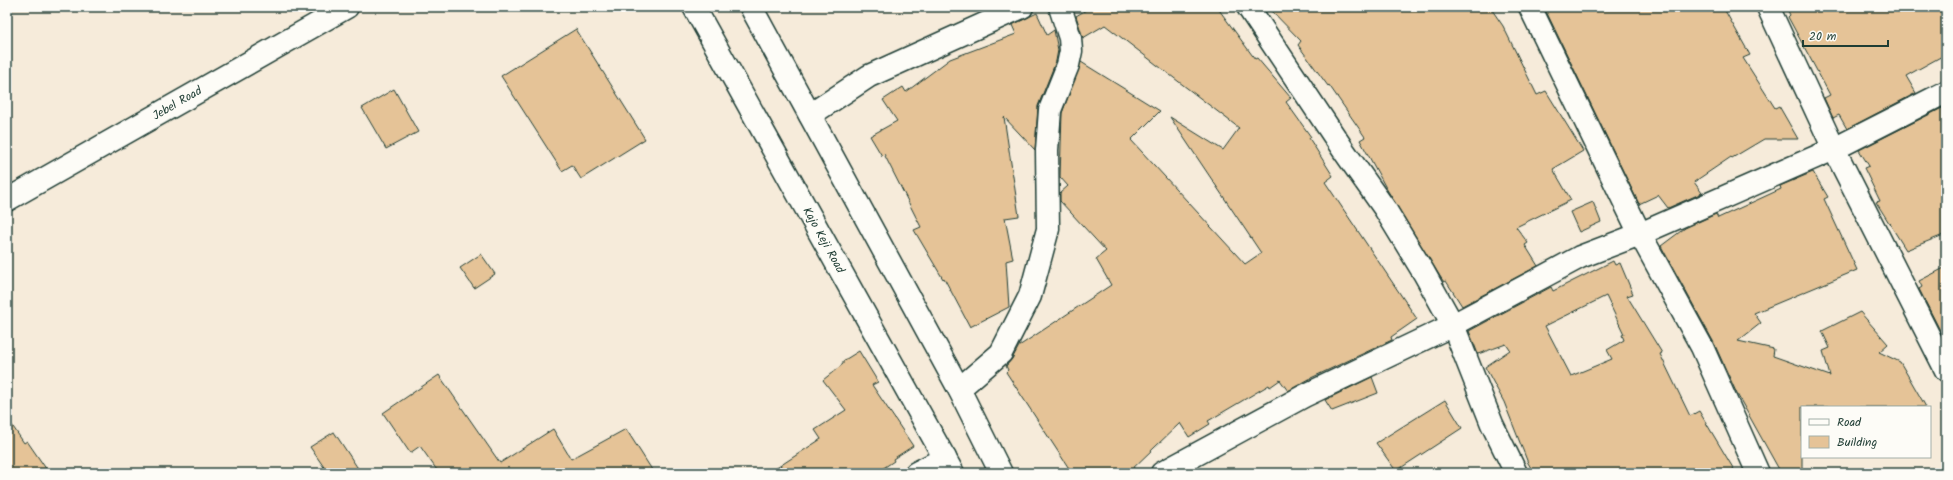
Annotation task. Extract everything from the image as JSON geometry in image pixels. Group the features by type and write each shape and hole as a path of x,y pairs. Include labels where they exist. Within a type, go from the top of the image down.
{"street":[{"name":"Jebel Road","path":"7,200 347,7"},
{"name":"Kajo Keji Road","path":"694,7 949,466"},
{"path":"751,7 959,389 1000,473"},
{"path":"810,115 869,76 1022,7"},
{"path":"959,389 1001,353 1032,289 1048,229 1047,150 1050,110 1068,65 1071,51 1070,38 1060,7"},
{"path":"1248,7 1344,151 1385,209 1453,325 1492,424 1516,473"},
{"path":"1530,7 1640,234 1702,347 1758,473"},
{"path":"1768,7 1834,149 1946,370"},
{"path":"1162,473 1304,396 1453,325 1580,257 1640,234 1834,149 1946,92"},
{"path":"916,473 949,466"}],"building":[{"path":"1083,7 1217,7 1255,59 1257,58 1291,98 1286,102 1311,137 1309,138 1333,176 1325,182 1417,319 1391,337 1392,340 1311,378 1288,391 1280,380 1270,387 1269,385 1208,421 1210,424 1189,437 1180,423 1128,473 1072,473 1006,372 1008,370 1006,366 1012,359 1019,346 1111,285 1096,259 1106,251 1060,201 1060,193 1068,186 1060,177 1062,113 1081,62 1160,111 1131,140 1245,264 1261,253 1170,117 1223,150 1239,128 1105,25 1083,38 1076,16 1086,10"},
{"path":"1268,7 1490,7 1503,26 1537,95 1546,91 1583,151 1553,169 1571,200 1516,227 1528,243 1525,245 1538,266 1462,306 1446,281 1444,282 1441,278 1386,188 1360,140 1365,137 1329,85 1328,86 1298,45 1301,41"},
{"path":"1544,7 1723,7 1750,55 1743,58 1775,108 1779,106 1798,139 1764,139 1732,158 1731,157 1694,182 1702,193 1668,208 1658,195 1639,204"},
{"path":"1786,7 1946,7 1946,54 1906,76 1916,93 1847,129 1839,115 1833,118 1824,98 1830,95 1788,17 1790,15"},
{"path":"1037,13 1047,35 1054,30 1058,50 1056,61 1038,106 1035,150 1004,117 1019,216 1005,218 1013,259 1006,261 1009,307 970,327 944,278 943,279 914,230 921,227 884,154 882,156 870,136 897,121 883,100 903,87 906,92 950,59 1016,34 1012,25"},
{"path":"576,29 645,139 581,179 572,165 562,171 501,76"},
{"path":"394,89 418,132 386,149 362,108"},
{"path":"1946,106 1946,234 1906,250 1876,202 1880,201 1864,168 1869,166 1859,150"},
{"path":"1813,172 1828,197 1824,199 1857,270 1754,313 1761,323 1738,341 1774,349 1773,356 1830,376 1823,351 1830,348 1822,331 1860,312 1888,344 1879,352 1900,362 1925,406 1801,406 1802,473 1781,473 1737,394 1713,341 1661,246 1685,228 1716,214 1718,218 1781,189 1780,186"},
{"path":"1593,202 1601,222 1579,232 1570,212"},
{"path":"481,254 495,274 474,288 460,268"},
{"path":"1613,261 1615,265 1620,263 1633,294 1627,296 1662,353 1660,354 1690,416 1699,411 1736,473 1534,473 1528,463 1504,402 1485,367 1510,350 1506,344 1478,354 1469,331 1551,287 1553,291","holes":["1606,296 1624,334 1622,335 1624,340 1607,350 1612,359 1571,376 1545,326"]},
{"path":"1946,267 1946,342 1919,289 1922,287 1919,281"},
{"path":"859,351 878,382 872,385 913,446 893,459 894,461 876,473 769,473 821,439 815,430 846,410 823,380 843,364 843,361"},
{"path":"439,375 500,463 553,429 571,459 626,429 654,473 439,473 420,446 410,453 383,413"},
{"path":"1372,377 1378,393 1332,411 1325,400"},
{"path":"1445,400 1462,428 1396,471 1376,443"},
{"path":"7,418 24,443 27,441 49,473 13,473 7,464"},
{"path":"334,432 361,473 328,473 310,447"}]}
